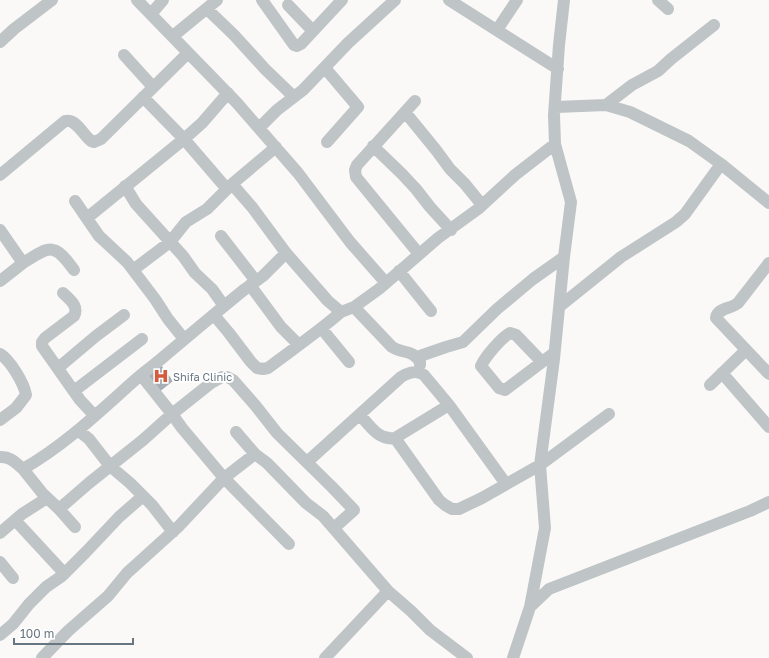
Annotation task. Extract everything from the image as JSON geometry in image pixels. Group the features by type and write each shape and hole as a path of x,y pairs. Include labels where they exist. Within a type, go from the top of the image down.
{"street":[{"path":"0,42 14,28 52,0"},
{"path":"137,0 228,93 276,147 298,173 350,242 386,283"},
{"path":"151,14 163,0"},
{"path":"173,36 217,0"},
{"path":"262,0 294,45 297,46 342,0"},
{"path":"259,128 277,110 303,90 354,38 395,0"},
{"path":"449,0 465,4 497,30 558,69"},
{"path":"497,30 517,0"},
{"path":"513,658 530,607 545,528 540,465 560,306 571,202 555,144 554,115 556,108 564,0"},
{"path":"658,0 668,9"},
{"path":"275,17 291,3 312,31"},
{"path":"207,9 294,97"},
{"path":"606,105 632,85 658,71 714,25"},
{"path":"0,175 65,121 69,120 74,122 91,141 94,142 101,139 188,53"},
{"path":"124,55 153,87"},
{"path":"325,68 358,107 327,142"},
{"path":"88,218 202,123 228,93"},
{"path":"143,97 229,186 252,206 286,253 328,301 341,312"},
{"path":"415,101 373,146 357,165 355,170 356,177 419,254"},
{"path":"556,108 606,105 630,112 689,141 721,164 769,203"},
{"path":"405,112 450,169 465,184 482,206"},
{"path":"214,315 257,368 268,368 322,329 341,312 354,307 386,283 419,254 482,206 515,175 555,144"},
{"path":"373,146 416,189 451,230"},
{"path":"133,270 170,242 186,222 207,209 229,186 276,147"},
{"path":"560,306 621,257 685,214 721,164"},
{"path":"125,186 136,204 183,256 195,273 212,289 224,306"},
{"path":"75,201 99,236 127,262 184,339"},
{"path":"0,230 23,262"},
{"path":"221,236 281,327 300,345"},
{"path":"0,281 23,262 49,248 55,249 62,255 74,270"},
{"path":"23,469 41,459 79,431 94,415 141,375 224,306 263,276 286,253"},
{"path":"417,357 463,342 497,309 533,279 564,257"},
{"path":"769,263 734,307 718,312 716,315 716,318 769,374"},
{"path":"399,271 431,311"},
{"path":"63,293 76,307 76,312 74,316 53,330 42,342 42,346 80,400 94,415"},
{"path":"354,307 397,351 409,352 417,357 420,362 419,372"},
{"path":"58,368 124,315"},
{"path":"322,329 349,362"},
{"path":"542,362 516,335 510,333 492,350 481,366 499,388 505,390 554,353"},
{"path":"74,391 142,339"},
{"path":"710,385 746,350"},
{"path":"0,354 7,358 25,388 26,395 16,408 0,420"},
{"path":"307,462 401,377 408,373 419,372 424,375 449,405 506,484"},
{"path":"722,373 769,427"},
{"path":"141,375 182,428 224,478 289,544"},
{"path":"59,509 211,383 222,377 227,377 233,380 255,404 277,433 354,510 334,528"},
{"path":"360,415 377,433 388,439 395,438 449,405"},
{"path":"395,438 439,500 445,506 452,509 459,509 482,498 540,465 609,414"},
{"path":"79,431 89,439 110,466 143,496 173,532"},
{"path":"236,432 255,454 267,463 306,503 323,516 388,591 430,630 467,658"},
{"path":"42,658 68,631 108,596 127,573 173,532 224,478 255,454"},
{"path":"0,458 6,457 11,459 23,469 47,498 75,527"},
{"path":"0,635 13,624 29,604 46,587 64,573 119,517 143,496"},
{"path":"0,532 47,498"},
{"path":"530,607 549,589 750,511 769,502"},
{"path":"15,520 64,573"},
{"path":"0,562 13,578"},
{"path":"325,658 388,591"}],"building":[{"path":"161,365 173,381 158,393 145,376"}],"place":[{"name":"Shifa Clinic","path":"161,376"}]}
